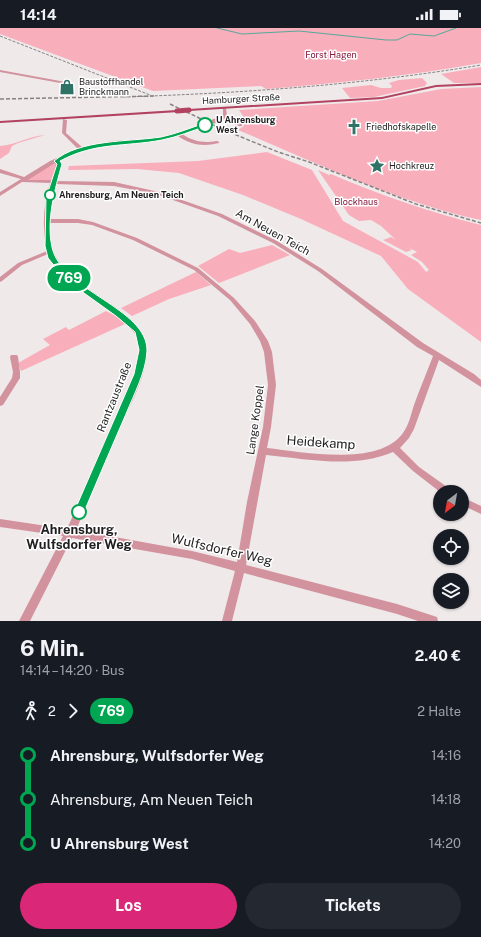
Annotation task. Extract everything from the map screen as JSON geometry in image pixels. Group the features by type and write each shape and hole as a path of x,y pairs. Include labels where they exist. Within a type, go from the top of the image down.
{"main road":[{"name":"Hamburger Straße","path":"0,122 358,100 388,96 431,87 481,84"}],"street":[{"path":"0,72 71,84"},
{"path":"224,108 225,117"},
{"path":"0,194 56,161 81,149 98,145 156,139 179,134 225,117 240,125"},
{"path":"65,120 64,133 81,149"},
{"path":"179,134 188,141 195,143 205,144 217,142"},
{"name":"Rantzaustraße","path":"24,621 70,533 138,374 143,350 138,331 119,314 73,282 56,265 50,252 48,221 49,198 60,164 56,161"},
{"name":"Am Neuen Teich","path":"0,171 24,180 54,183 114,184 135,188 176,199 220,215 274,242 320,270 392,325 481,384"},
{"name":"Lange Koppel","path":"48,221 78,221 93,224 135,239 196,270 232,299 253,323 264,341 268,352 272,385 267,427 241,567 227,621"},
{"path":"0,280 20,264 50,252"},
{"path":"437,356 412,424 406,437 396,448 416,469 437,485"},
{"path":"0,403 16,378 17,373 14,357"},
{"name":"Heidekamp","path":"263,450 346,458 362,458 396,448"},
{"path":"469,504 481,510"},
{"name":"Wulfsdorfer Weg","path":"0,523 70,533 192,555 397,609 433,621"}],"green space":[{"name":"Forst Hagen","path":"0,28 481,28 481,63 374,79 266,89 261,86 153,91 0,34"},
{"path":"481,67 481,83 454,83 441,74"},
{"path":"422,78 427,83 425,86 374,97 350,98 342,88 371,85 381,88 391,88 392,86 389,83 399,80"},
{"path":"481,87 481,220 418,203 357,181 238,130 244,126 243,116 239,110 378,101 441,89"},
{"path":"45,135 12,146 9,153 0,159 0,146"},
{"name":"Blockhaus","path":"267,152 312,170 343,221 418,262 426,272 429,270 422,262 411,255 417,252 408,247 412,250 406,252 383,240 391,237 396,240 381,226 371,220 359,221 349,215 318,170 405,202 481,225 481,342 408,289 381,256 301,219 243,195 179,173 137,169 68,170 69,166 198,161"},
{"path":"56,162 58,163 53,182 26,180"},
{"path":"272,245 290,255 219,283 198,266 229,249 240,253"},
{"path":"196,272 211,285 169,299 132,316 121,308"},
{"path":"106,311 116,316 125,324 21,371 18,363 50,345 43,339 66,327 69,330"}],"waterway":[{"path":"217,28 242,34 299,31 386,40 397,40 410,34 434,36 456,28"}],"railway":[{"path":"0,36 150,95"},
{"path":"137,96 213,93 347,83 481,65"},
{"path":"0,99 137,96"},
{"path":"123,97 137,96"},
{"path":"137,96 156,96"},
{"path":"170,104 224,130 278,152 309,162 416,204 481,223"}],"bus line":[{"name":"769","path":"79,512 138,374 143,350 138,331 119,314 73,282 63,273 52,258 48,246 48,221 49,198 60,164 56,161 81,149 98,145 156,139 205,125"}],"place":[{"name":"Baustoffhandel Brinckmann","path":"67,87"},
{"name":"U Ahrensburg West","path":"205,125"},
{"name":"Friedhofskapelle","path":"354,127"},
{"name":"Hochkreuz","path":"377,166"},
{"name":"Ahrensburg, Am Neuen Teich","path":"50,195"},
{"name":"Ahrensburg, Wulfsdorfer Weg","path":"79,512"}]}
